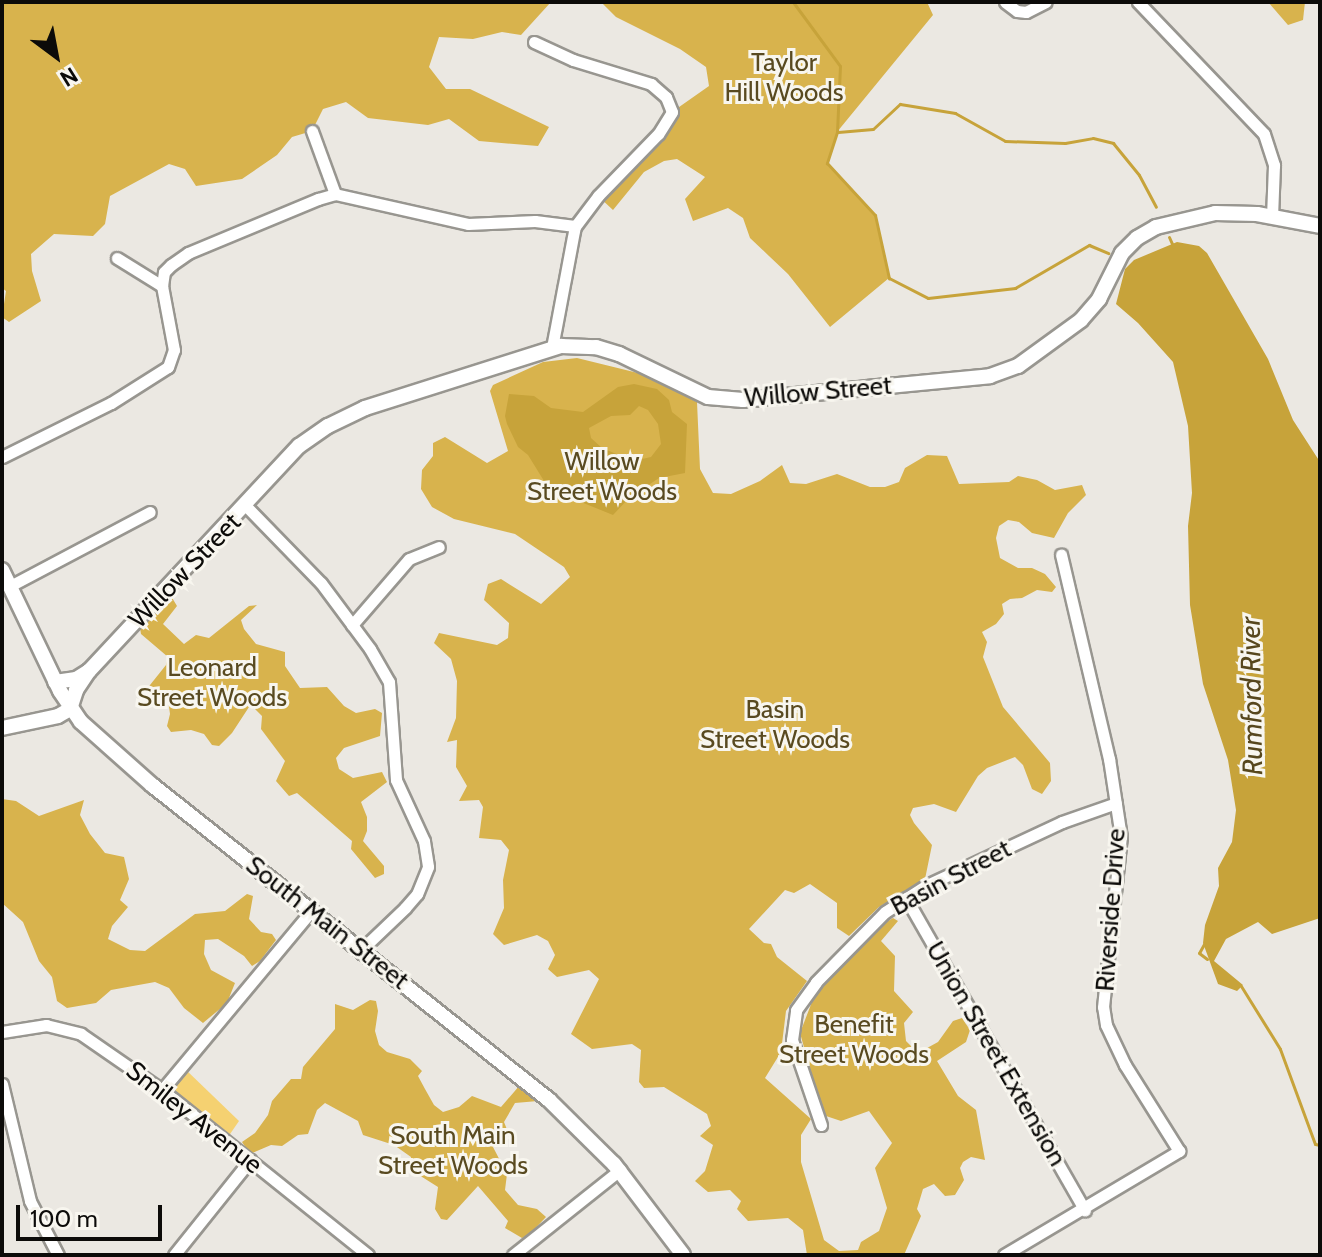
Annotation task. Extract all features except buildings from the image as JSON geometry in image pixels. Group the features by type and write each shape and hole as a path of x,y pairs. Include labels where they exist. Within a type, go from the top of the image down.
{"street":[{"path":"1005,2 1021,12 1036,10 1046,2"},
{"path":"1138,2 1264,134 1274,165 1272,217"},
{"path":"534,42 573,60 651,84 672,112 666,124 598,196 575,226 552,348"},
{"path":"312,131 335,194"},
{"path":"2,457 111,403 168,367 174,350 162,286 164,272 188,253 335,194 391,204 448,221 535,221 575,226"},
{"name":"Willow Street","path":"89,671 299,446 343,417 552,348 596,347 619,354 708,397 743,400 990,376 1018,366 1081,320 1099,299 1122,253 1146,232 1180,219 1215,213 1272,217 1320,226"},
{"path":"117,258 162,286"},
{"path":"246,506 321,583 389,682 396,780 428,853 428,867 417,894 362,949"},
{"path":"10,586 150,512"},
{"path":"352,625 409,559 439,547"},
{"name":"Riverside Drive","path":"1061,555 1121,837 1103,1007 1108,1032 1125,1065 1179,1151 1085,1210"},
{"name":"South Main Street","path":"2,570 70,709 115,755 362,949 579,1127 620,1170 683,1255"},
{"path":"55,682 76,679 89,671"},
{"path":"2,728 58,716 70,709 76,690 89,671"},
{"name":"Basin Street","path":"821,1125 792,1040 796,1010 816,982 867,928 906,898 955,871 1062,822 1116,803"},
{"name":"Union Street Extension","path":"906,898 1085,1210"},
{"path":"162,1090 312,910"},
{"name":"Smiley Avenue","path":"2,1032 46,1025 81,1034 162,1090 368,1255"},
{"path":"2,1084 30,1201 58,1255"},
{"path":"174,1255 250,1160"},
{"path":"513,1255 620,1170"},
{"path":"1004,1255 1085,1210"}],"shaded area":[{"path":"184,1068 239,1121 228,1137 169,1088"}],"green space":[{"path":"2,2 551,2 521,35 502,32 473,39 439,37 429,67 446,89 470,89 549,127 538,146 479,141 449,119 428,125 368,118 346,102 323,109 312,131 292,137 277,155 242,179 196,186 185,169 169,164 110,196 105,224 93,236 54,234 31,254 32,271 41,301 9,322 2,317 6,291 2,288"},
{"name":"Taylor Hill Woods","path":"601,2 927,2 933,15 837,132 827,163 875,215 889,278 830,327 788,274 750,238 743,218 728,208 693,221 685,199 705,177 677,159 664,161 644,172 613,210 598,196 672,112 709,86 706,67 680,49 616,17"},
{"path":"1268,2 1305,2 1303,20 1288,25"},
{"name":"Basin Street Woods","path":"577,358 638,373 697,402 700,469 713,493 731,494 760,481 782,465 790,483 806,484 837,474 870,487 885,487 899,482 905,468 927,455 947,456 959,484 1009,482 1018,476 1037,480 1055,490 1082,485 1086,495 1068,513 1054,538 1032,533 1019,522 1008,520 999,526 996,538 1000,558 1018,568 1032,568 1045,574 1056,587 1052,592 1037,590 1022,598 1010,599 1002,604 1004,614 996,624 982,632 987,642 983,657 1003,707 1050,763 1051,781 1042,794 1032,789 1023,765 1015,757 987,768 978,776 956,812 934,804 913,808 910,815 914,823 932,845 925,879 879,907 849,936 837,928 837,903 810,884 794,893 785,890 749,929 764,943 771,944 777,957 807,981 786,1011 781,1052 765,1078 811,1119 801,1135 801,1162 824,1240 839,1251 858,1250 861,1242 879,1231 887,1208 875,1168 892,1143 869,1111 841,1121 823,1115 800,1033 815,994 875,929 893,918 898,921 881,941 895,956 894,991 913,1012 904,1023 906,1041 918,1053 938,1042 953,1021 962,1018 970,1030 966,1042 937,1061 958,1096 976,1110 985,1160 971,1157 963,1162 960,1168 964,1180 955,1195 945,1196 934,1184 923,1189 917,1209 921,1216 904,1255 807,1255 803,1230 788,1218 748,1221 737,1209 741,1201 730,1190 708,1192 695,1181 705,1171 713,1145 700,1136 711,1126 707,1114 664,1087 644,1088 639,1082 641,1050 632,1044 592,1049 571,1034 599,979 589,970 557,977 548,969 555,955 548,941 537,935 504,945 493,934 504,908 503,880 509,850 501,840 479,838 483,807 479,800 459,801 467,786 456,767 457,740 447,742 456,718 457,681 451,659 434,643 439,633 497,645 508,638 509,623 484,600 488,584 501,579 541,604 570,577 564,567 515,534 454,519 432,507 421,489 422,470 433,456 433,443 445,437 487,463 508,451 490,391 493,385 543,362"},
{"name":"Leonard Street Woods","path":"171,596 177,606 163,624 184,644 196,635 209,638 249,606 257,605 241,620 244,629 256,644 285,652 285,666 300,688 327,687 344,706 356,713 375,709 382,713 380,736 344,748 336,758 339,769 353,778 382,772 387,782 361,802 367,817 363,841 384,866 384,874 375,878 351,849 352,841 297,793 289,796 276,781 285,761 261,729 262,716 255,709 249,707 219,746 212,745 204,734 191,730 171,732 167,726 170,714 167,693 142,695 166,665 168,657 141,634 140,628"},
{"path":"2,799 16,801 39,816 84,800 80,815 90,834 105,853 124,857 129,879 120,900 128,907 112,926 108,939 130,950 145,951 195,914 225,911 247,894 253,896 249,919 261,932 272,934 276,940 260,961 252,966 244,956 218,939 205,940 204,954 211,970 235,983 227,1003 203,1023 184,1008 169,988 155,982 111,990 96,1003 67,1008 57,1001 52,977 39,961 23,922 2,903"},
{"name":"South Main Street Woods","path":"370,1000 376,1001 378,1011 375,1031 379,1045 387,1052 410,1059 422,1071 418,1076 434,1105 443,1112 459,1107 472,1096 501,1107 520,1085 538,1101 515,1103 504,1122 508,1132 493,1147 507,1174 505,1190 518,1205 537,1209 546,1217 528,1236 522,1238 505,1228 508,1221 478,1186 447,1220 441,1219 435,1209 438,1187 411,1170 411,1157 394,1145 363,1135 358,1121 325,1103 317,1110 308,1134 298,1135 282,1146 271,1145 250,1154 242,1142 255,1133 268,1115 272,1101 291,1079 301,1079 303,1067 335,1029 335,1004 353,1010"}],"water":[{"path":"1177,242 1199,246 1207,253 1268,359 1293,420 1320,462 1320,918 1272,934 1258,922 1226,939 1214,961 1243,985 1237,991 1218,984 1203,943 1205,925 1219,886 1218,868 1232,842 1236,810 1228,760 1203,684 1190,605 1188,526 1192,493 1188,426 1173,362 1116,304 1125,269 1134,260"},
{"path":"634,384 657,389 669,400 672,412 687,424 685,473 659,478 629,498 613,515 549,489 528,455 518,447 505,416 509,394 534,396 551,408 583,412 618,387","holes":["639,406 648,410 658,424 661,444 651,457 633,461 602,448 591,438 589,428 611,416 630,415"]}],"waterway":[{"name":"Rumford River","path":"793,2 840,66 837,132 827,163 875,215 889,278 928,298 1015,288 1089,245 1108,253"},
{"name":"Rumford River","path":"838,132 873,129 900,104 955,113 1005,141 1065,143 1093,138 1113,143 1139,175 1156,207"},
{"name":"Rumford River","path":"1169,237 1173,246"},
{"name":"Rumford River","path":"1204,944 1199,953 1207,959"},
{"name":"Rumford River","path":"1241,986 1280,1049 1315,1144 1320,1145"}],"park label":[{"name":"Willow Street Woods","path":"602,477"},
{"name":"Benefit Street Woods","path":"854,1040"}]}
